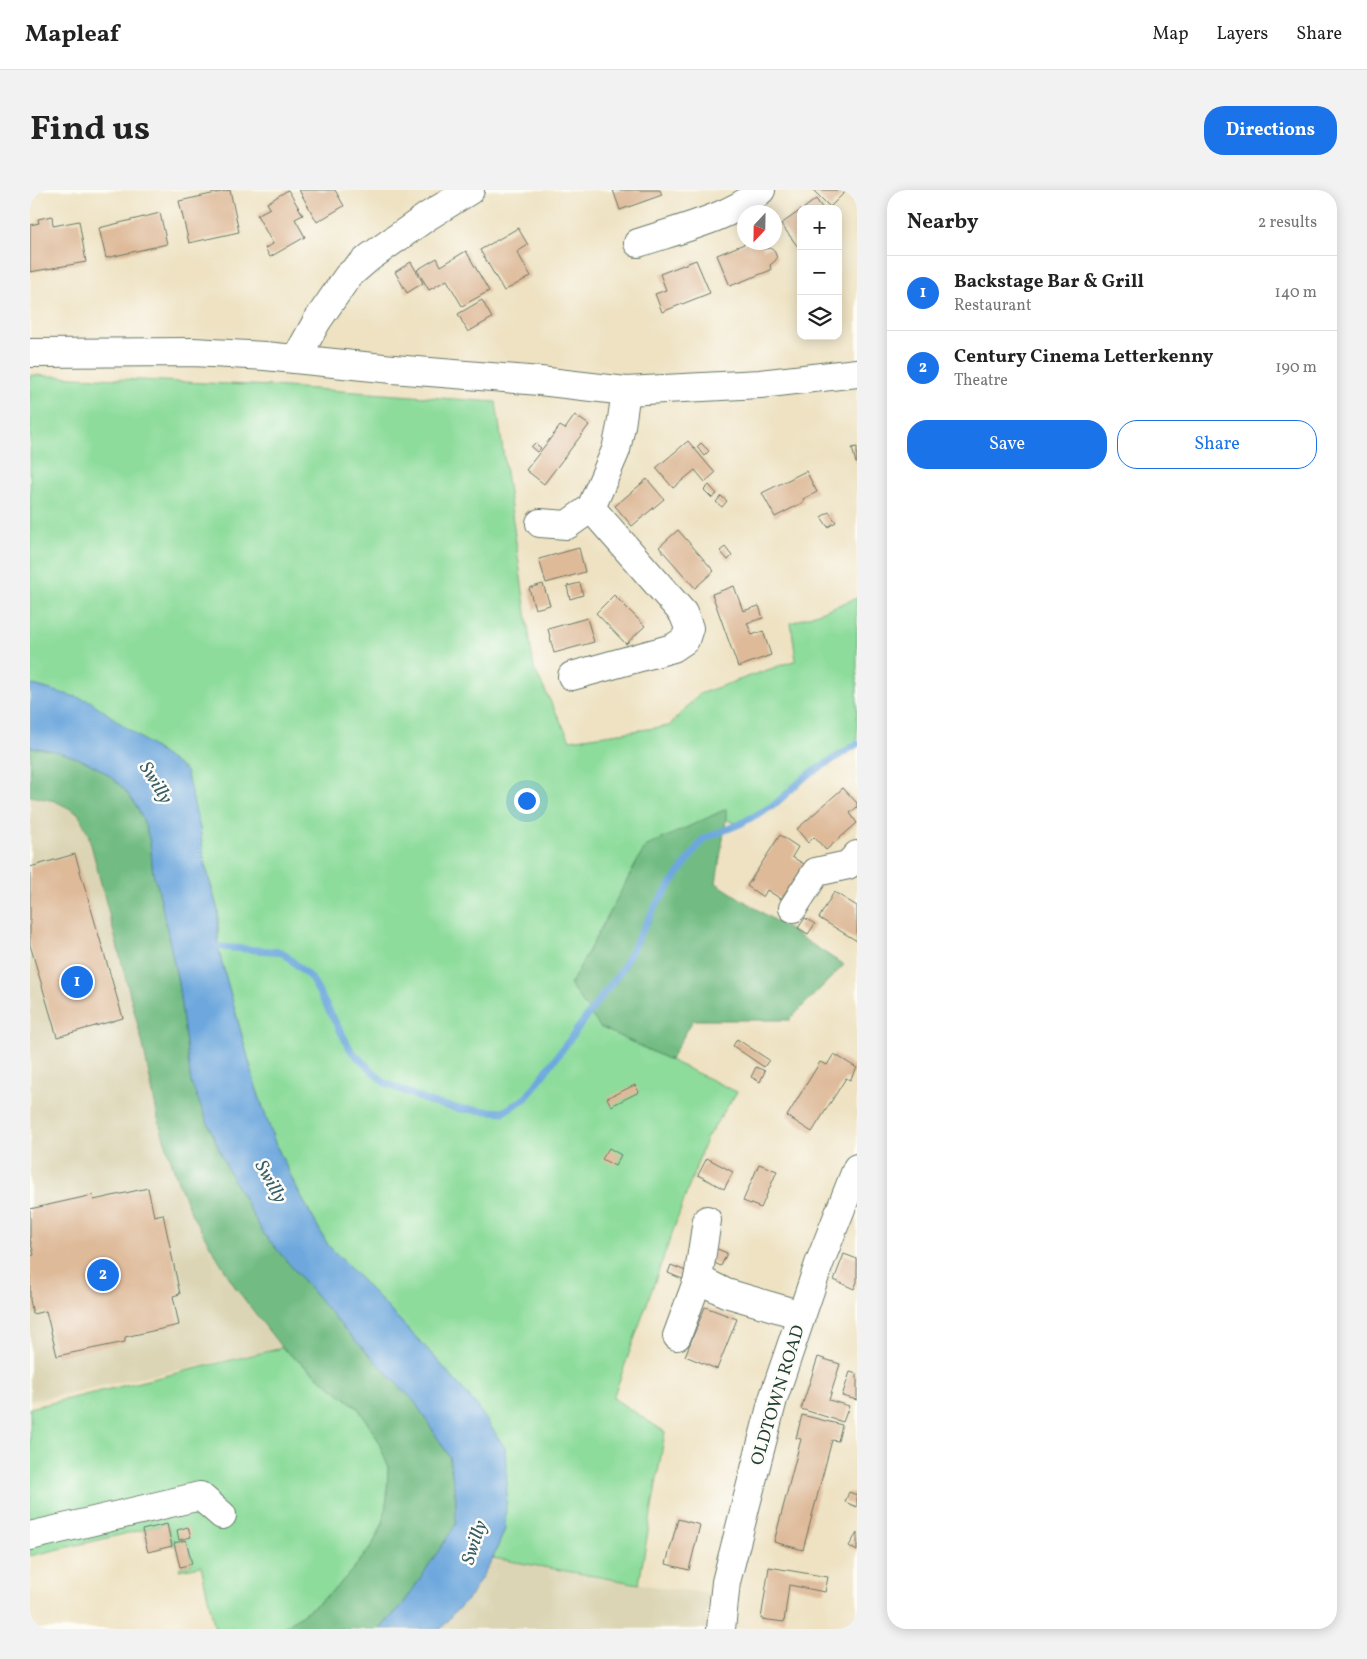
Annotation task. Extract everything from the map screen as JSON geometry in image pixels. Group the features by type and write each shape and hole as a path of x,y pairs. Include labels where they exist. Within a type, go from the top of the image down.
{"street":[{"path":"296,359 317,321 348,276 370,257 428,216 470,190"},
{"path":"638,243 726,213 752,200 761,190"},
{"path":"30,354 192,352 296,359 540,381 626,391 760,384 857,373"},
{"path":"540,522 566,525 591,508 616,450 622,426 626,391"},
{"path":"572,676 672,648 685,640 689,628 683,613 591,508"},
{"path":"792,908 816,872 854,862"},
{"name":"OLDTOWN ROAD","path":"721,1629 726,1582 773,1399 829,1238 857,1168"},
{"path":"677,1336 698,1279 707,1220"},
{"path":"698,1279 726,1293 801,1315"},
{"path":"30,1536 200,1496 222,1515"}],"shaded area":[{"path":"30,795 54,801 78,814 88,833 143,1045 164,1137 203,1235 282,1348 30,1401"},
{"path":"493,1558 669,1589 711,1593 706,1615 707,1629 441,1629 481,1579"}],"green space":[{"path":"30,375 271,386 496,402 534,669 570,740 669,726 699,694 796,660 791,623 857,598 857,744 805,777 774,805 740,824 726,820 725,810 600,1027 737,1092 706,1139 613,1398 665,1432 639,1584 493,1558 505,1529 478,1407 431,1353 328,1245 298,1191 275,1143 256,1087 218,948 218,910 204,860 200,828 192,803 159,751 133,733 43,688 30,684"},
{"path":"30,747 51,750 89,763 106,773 133,800 149,838 155,882 158,887 178,982 191,1083 228,1170 263,1233 346,1331 414,1401 449,1456 456,1498 457,1524 404,1603 380,1629 281,1629 317,1604 338,1586 372,1546 383,1523 387,1498 388,1466 377,1438 358,1408 282,1348 235,1287 192,1215 178,1182 159,1123 143,1045 88,833 78,813 55,801 30,796"},
{"path":"726,809 716,883 844,965 789,1020 693,1020 670,1060 600,1027 570,985 645,847"},
{"path":"282,1348 358,1408 377,1438 388,1466 387,1498 383,1523 372,1546 338,1586 317,1604 281,1629 215,1629 201,1566 179,1570 180,1567 192,1564 186,1541 172,1546 167,1524 30,1556 30,1408"}],"water":[{"name":"Swilly","path":"30,684 90,701 186,771 200,828 204,860 218,911 218,948 256,1087 275,1143 298,1191 328,1245 431,1353 478,1407 505,1448 507,1484 505,1529 493,1558 470,1597 441,1629 380,1629 404,1603 456,1524 456,1498 449,1456 414,1401 346,1331 263,1233 228,1170 191,1083 178,982 158,887 155,882 149,838 142,818 133,800 106,773 89,763 71,756 51,750 30,747"}],"building":[{"path":"230,190 239,232 189,243 179,201"},
{"path":"288,190 303,215 295,219 305,237 270,257 265,248 273,244 257,215 270,208 267,203"},
{"path":"299,190 335,190 344,206 317,222"},
{"path":"613,190 660,190 662,195 620,210"},
{"path":"813,190 847,190 832,205 828,205"},
{"path":"816,199 820,205 808,205"},
{"path":"160,213 167,244 106,258 99,228"},
{"path":"797,213 797,246 782,225 782,223"},
{"path":"52,216 53,226 79,221 86,262 30,272 30,225 39,223 38,219"},
{"path":"518,228 528,245 517,252 531,276 504,291 480,250"},
{"path":"737,247 737,250 774,250 777,258 770,265 771,270 730,286 717,255"},
{"path":"466,251 489,291 462,306 447,280 429,290 417,270 437,258 441,266"},
{"path":"696,260 710,293 662,312 655,294 666,290 660,274"},
{"path":"411,262 423,283 407,293 395,272"},
{"path":"482,300 492,318 468,332 458,314"},
{"path":"575,415 589,425 544,484 526,470 560,426 565,429"},
{"path":"688,441 715,473 705,482 695,470 673,488 656,468"},
{"path":"535,443 541,448 537,452 531,447"},
{"path":"701,443 709,451 704,456 697,447"},
{"path":"857,447 857,463 856,463 852,448"},
{"path":"806,471 817,492 803,499 804,502 775,517 762,493"},
{"path":"647,479 664,499 632,526 615,506"},
{"path":"709,485 717,494 712,498 704,490"},
{"path":"721,496 727,501 722,507 716,502"},
{"path":"829,512 836,522 828,527 821,517"},
{"path":"678,530 714,571 695,588 659,547"},
{"path":"725,547 732,556 728,560 720,551"},
{"path":"579,548 585,572 546,583 539,559"},
{"path":"580,583 583,595 570,599 567,586"},
{"path":"543,584 550,605 535,609 529,588"},
{"path":"734,586 743,611 759,606 763,618 747,623 752,635 763,631 771,655 738,667 712,594"},
{"path":"614,595 645,626 626,644 596,613"},
{"path":"587,618 594,642 554,653 548,629"},
{"path":"843,788 857,803 857,807 850,813 857,823 826,850 814,837 808,843 797,829"},
{"path":"780,835 798,847 792,857 804,864 781,899 767,890 763,897 747,886"},
{"path":"75,854 123,1018 57,1037 30,945 30,867"},
{"path":"834,892 857,906 857,941 819,918"},
{"path":"805,918 815,924 808,934 798,928"},
{"path":"737,1039 769,1060 764,1067 733,1046"},
{"path":"834,1054 857,1068 850,1080 846,1078 812,1132 787,1116 820,1062 827,1065"},
{"path":"756,1067 765,1071 760,1082 751,1077"},
{"path":"635,1085 639,1092 611,1106 607,1098"},
{"path":"609,1148 621,1155 615,1166 602,1159"},
{"path":"707,1158 733,1172 724,1189 698,1175"},
{"path":"759,1164 777,1171 761,1208 743,1201"},
{"path":"148,1188 154,1216 163,1214 180,1294 173,1296 179,1325 125,1337 125,1342 57,1356 46,1311 33,1314 30,1300 30,1256 34,1255 30,1239 30,1209 93,1195 94,1200"},
{"path":"715,1248 727,1253 721,1266 710,1261"},
{"path":"844,1254 857,1259 857,1282 854,1289 834,1280"},
{"path":"671,1265 688,1272 685,1280 668,1273"},
{"path":"705,1307 737,1319 717,1369 685,1356"},
{"path":"818,1357 840,1364 829,1400 849,1406 843,1422 801,1409"},
{"path":"850,1372 857,1374 857,1400 842,1396"},
{"path":"802,1415 842,1425 838,1441 832,1440 803,1550 774,1542 801,1439 796,1438"},
{"path":"849,1492 857,1495 857,1507 845,1502"},
{"path":"678,1519 700,1525 689,1570 666,1564"},
{"path":"167,1524 172,1546 148,1552 142,1530"},
{"path":"188,1527 191,1537 179,1540 177,1530"},
{"path":"857,1533 857,1551 849,1546"},
{"path":"186,1540 192,1564 180,1567 174,1543"},
{"path":"769,1567 828,1577 825,1592 789,1585 784,1622 761,1619"}],"waterway":[{"path":"209,946 282,952 311,978 352,1052 385,1083 430,1102 459,1109 503,1112 526,1098 620,972 656,905 703,839 740,824 774,805 805,777 857,744"}],"place":[{"name":"Backstage Bar & Grill","path":"77,982"},
{"name":"Century Cinema Letterkenny","path":"103,1275"}]}
